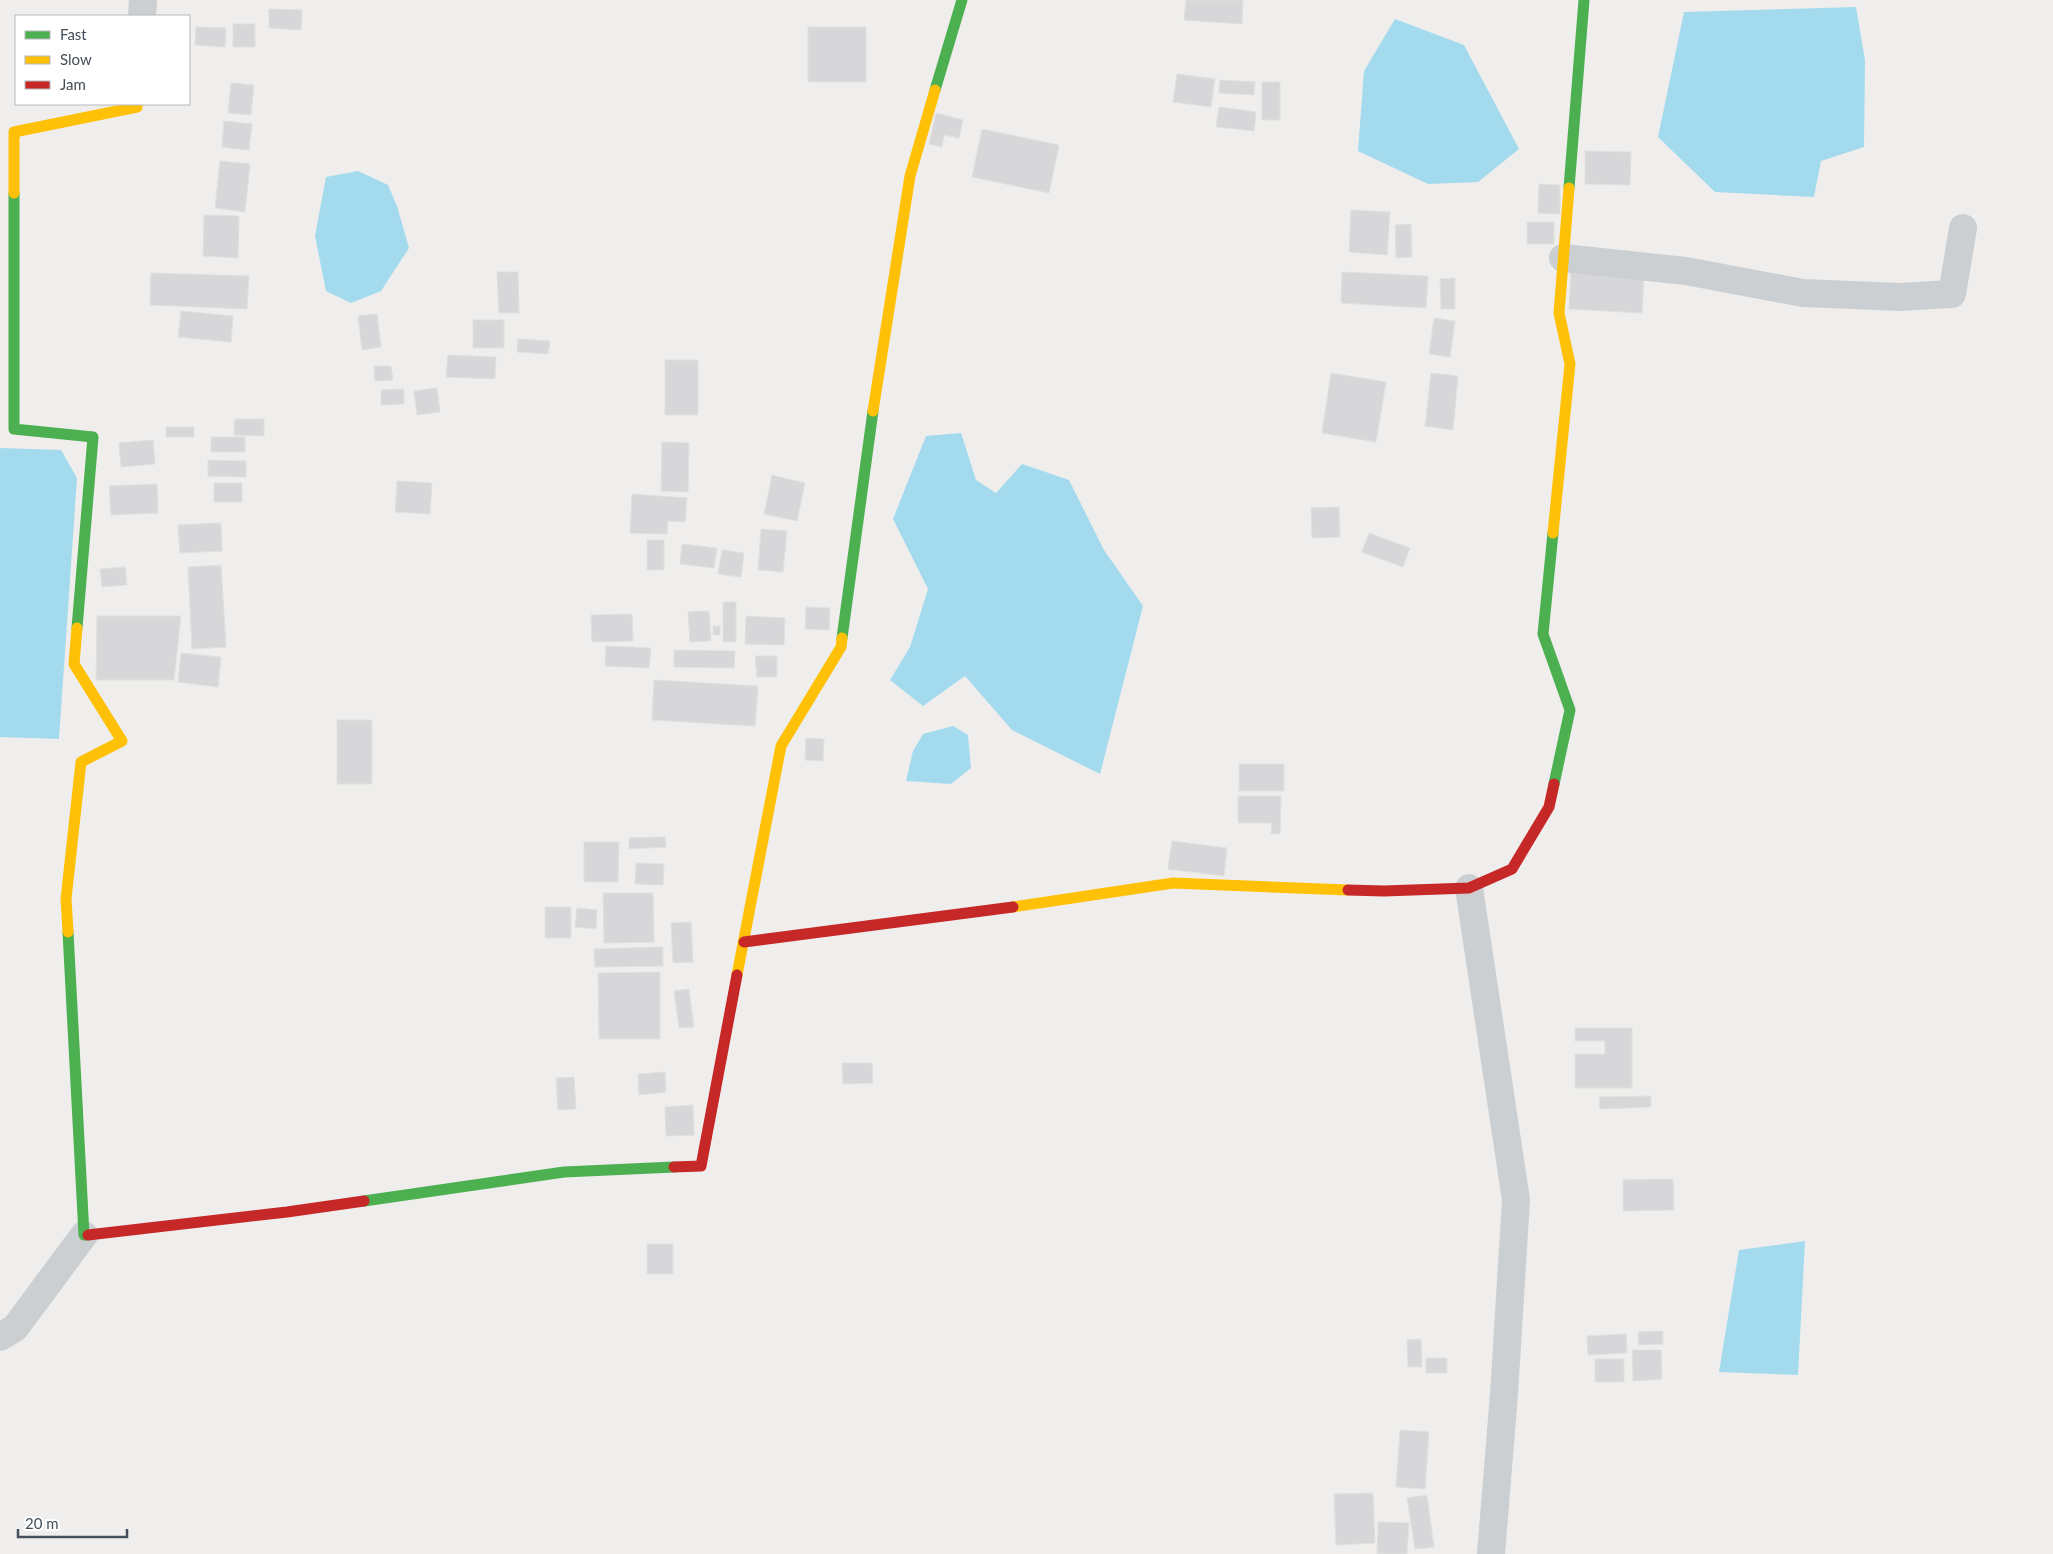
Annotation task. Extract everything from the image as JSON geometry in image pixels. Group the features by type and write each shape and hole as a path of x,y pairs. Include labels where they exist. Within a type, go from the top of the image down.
{"street":[{"path":"142,15 143,0"},
{"path":"84,1235 287,1212 564,1172 701,1166 781,746 841,647 879,370 910,176 962,0"},
{"path":"744,942 958,915 1173,883 1384,891 1469,888 1512,869 1549,807 1570,710 1543,634 1570,364 1559,313 1584,0"},
{"path":"0,1337 15,1328 84,1235 66,899 81,762 122,741 74,664 93,437 7,429 14,132 137,107 137,105"},
{"path":"1563,258 1686,271 1803,293 1900,297 1952,294 1963,228"},
{"path":"1469,888 1516,1200 1504,1394 1490,1554"}],"water":[{"path":"1856,7 1865,60 1864,147 1821,161 1814,197 1715,192 1658,137 1684,12"},
{"path":"1395,19 1464,45 1519,149 1478,182 1428,184 1358,151 1364,71"},
{"path":"358,171 388,185 397,206 409,248 381,291 351,303 326,291 315,236 326,177"},
{"path":"961,433 976,480 996,493 1022,464 1069,480 1104,550 1143,606 1100,774 1012,730 965,676 923,706 890,680 910,647 928,589 893,519 926,436"},
{"path":"0,448 61,450 77,478 59,739 0,737"},
{"path":"953,726 968,735 971,768 951,784 906,781 913,751 923,734"},
{"path":"1805,1241 1798,1375 1719,1372 1739,1250"}],"building":[{"path":"1186,0 1243,0 1242,24 1184,20"},
{"path":"269,9 302,10 301,30 269,28"},
{"path":"233,24 255,24 255,47 233,47"},
{"path":"196,27 226,28 225,47 195,45"},
{"path":"808,27 866,27 866,82 808,82"},
{"path":"1177,74 1215,79 1211,107 1173,102"},
{"path":"1220,80 1255,82 1254,95 1219,93"},
{"path":"1262,82 1280,82 1280,120 1262,120"},
{"path":"231,83 254,85 251,115 228,113"},
{"path":"1219,107 1256,112 1254,131 1216,127"},
{"path":"936,113 963,120 959,138 944,135 942,147 929,144"},
{"path":"224,121 252,124 249,150 222,147"},
{"path":"982,129 1059,145 1049,193 972,177"},
{"path":"1585,151 1631,152 1630,185 1585,184"},
{"path":"220,161 250,164 245,212 215,208"},
{"path":"1539,184 1560,185 1560,214 1538,213"},
{"path":"1351,210 1390,212 1387,255 1349,252"},
{"path":"204,215 239,216 238,258 203,256"},
{"path":"1527,222 1554,222 1554,244 1527,244"},
{"path":"1411,224 1412,257 1396,258 1395,225"},
{"path":"1571,270 1644,273 1642,313 1569,309"},
{"path":"497,272 518,272 519,313 499,313"},
{"path":"1342,272 1428,276 1426,308 1341,303"},
{"path":"151,273 249,276 247,309 150,305"},
{"path":"1455,278 1455,309 1441,309 1440,279"},
{"path":"181,311 233,316 231,342 178,337"},
{"path":"377,314 381,347 362,350 358,316"},
{"path":"1434,318 1455,321 1450,357 1429,354"},
{"path":"473,320 504,320 504,348 473,348"},
{"path":"518,339 550,341 548,354 517,352"},
{"path":"448,355 496,357 495,379 446,377"},
{"path":"665,360 698,360 698,415 665,415"},
{"path":"374,366 391,366 393,380 375,381"},
{"path":"1331,373 1386,382 1376,442 1322,433"},
{"path":"1431,373 1458,376 1453,430 1425,426"},
{"path":"437,388 440,412 417,415 414,391"},
{"path":"404,389 404,404 381,405 381,390"},
{"path":"235,419 264,419 264,436 234,435"},
{"path":"166,427 194,427 194,437 166,437"},
{"path":"211,437 245,437 245,452 211,452"},
{"path":"153,440 155,464 121,467 119,443"},
{"path":"662,442 689,443 688,492 661,491"},
{"path":"208,460 246,461 246,477 208,476"},
{"path":"772,475 805,483 797,521 764,514"},
{"path":"397,481 432,483 430,514 395,512"},
{"path":"214,483 242,483 242,502 214,502"},
{"path":"157,484 158,513 111,515 109,486"},
{"path":"632,494 687,498 685,522 668,521 667,534 630,533"},
{"path":"1339,507 1340,537 1312,538 1311,508"},
{"path":"221,523 222,551 180,553 178,525"},
{"path":"761,529 787,531 783,572 758,570"},
{"path":"1369,533 1410,548 1403,567 1362,552"},
{"path":"647,540 664,540 664,570 647,570"},
{"path":"682,544 717,548 714,568 680,564"},
{"path":"722,550 744,553 741,577 718,574"},
{"path":"221,565 226,647 192,649 188,567"},
{"path":"125,567 127,585 102,587 100,569"},
{"path":"723,602 736,602 736,642 723,642"},
{"path":"806,607 830,608 829,630 805,629"},
{"path":"709,611 711,641 690,642 688,612"},
{"path":"632,614 633,641 592,642 591,615"},
{"path":"97,616 181,616 174,680 96,680"},
{"path":"746,616 785,618 784,645 745,644"},
{"path":"713,626 720,626 720,635 713,635"},
{"path":"606,646 651,648 649,668 605,666"},
{"path":"674,650 735,651 734,668 674,667"},
{"path":"181,653 221,657 218,687 178,682"},
{"path":"755,656 777,656 777,677 757,677"},
{"path":"654,680 758,686 755,726 652,720"},
{"path":"337,720 372,720 372,784 337,784"},
{"path":"806,738 824,739 823,761 805,760"},
{"path":"1239,764 1284,764 1284,791 1239,791"},
{"path":"1238,796 1281,796 1280,834 1271,834 1272,823 1238,823"},
{"path":"665,837 666,847 629,849 629,838"},
{"path":"1172,841 1227,848 1224,876 1168,869"},
{"path":"584,842 619,842 618,882 584,882"},
{"path":"636,863 664,864 663,885 635,884"},
{"path":"603,893 653,893 654,942 604,943"},
{"path":"545,907 571,907 571,938 545,938"},
{"path":"577,908 597,910 596,929 575,927"},
{"path":"691,922 693,962 673,963 671,923"},
{"path":"663,947 663,966 595,967 594,949"},
{"path":"660,972 660,1039 599,1039 598,973"},
{"path":"689,989 694,1027 679,1028 674,991"},
{"path":"1575,1028 1632,1028 1632,1088 1575,1088 1575,1054 1605,1054 1605,1041 1575,1041"},
{"path":"842,1063 872,1063 873,1083 843,1084"},
{"path":"665,1072 666,1092 639,1095 638,1074"},
{"path":"574,1077 576,1109 558,1110 556,1078"},
{"path":"1651,1096 1651,1107 1600,1109 1599,1097"},
{"path":"693,1105 694,1135 666,1136 665,1107"},
{"path":"1673,1179 1674,1210 1623,1211 1623,1180"},
{"path":"647,1244 673,1244 673,1274 647,1274"},
{"path":"1663,1331 1663,1344 1639,1345 1638,1332"},
{"path":"1626,1334 1627,1353 1588,1355 1587,1336"},
{"path":"1421,1339 1422,1367 1408,1367 1407,1340"},
{"path":"1632,1350 1661,1350 1662,1379 1633,1381"},
{"path":"1426,1358 1447,1358 1447,1373 1426,1373"},
{"path":"1595,1359 1624,1359 1624,1382 1595,1382"},
{"path":"1400,1430 1429,1432 1425,1489 1396,1487"},
{"path":"1373,1493 1375,1543 1336,1545 1334,1494"},
{"path":"1427,1495 1434,1547 1415,1549 1407,1498"},
{"path":"1378,1522 1409,1523 1407,1554 1377,1554"}],"traffic: fast":[{"path":"935,90 962,0"},
{"path":"1569,188 1584,0"},
{"path":"14,193 14,429 93,437 77,628"},
{"path":"842,638 873,411"},
{"path":"1553,533 1543,634 1570,710 1554,784"},
{"path":"68,932 84,1235 88,1235"},
{"path":"364,1201 564,1172 674,1167"}],"traffic: slow":[{"path":"873,411 910,176 935,90"},
{"path":"14,193 14,132 137,107 137,105"},
{"path":"1553,533 1570,364 1559,313 1569,188"},
{"path":"68,932 66,899 81,762 122,741 74,664 77,628"},
{"path":"737,975 781,746 841,647 842,638"},
{"path":"1013,907 1173,883 1348,890"}],"traffic: jam":[{"path":"1348,890 1384,891 1469,888 1512,869 1549,807 1554,784"},
{"path":"744,942 1013,907"},
{"path":"674,1167 701,1166 737,975"},
{"path":"88,1235 287,1212 364,1201"}]}
